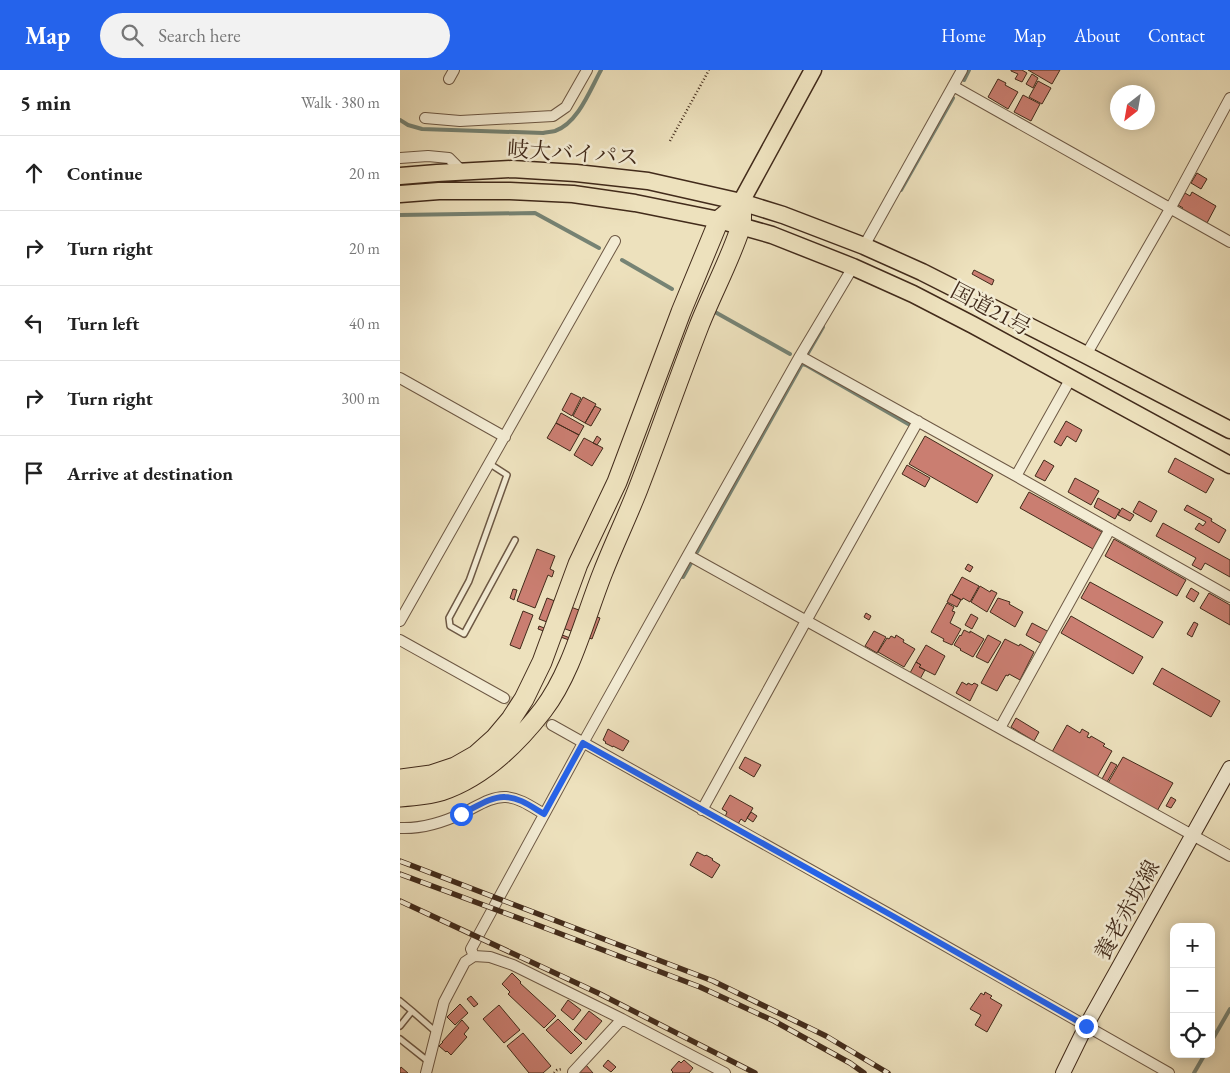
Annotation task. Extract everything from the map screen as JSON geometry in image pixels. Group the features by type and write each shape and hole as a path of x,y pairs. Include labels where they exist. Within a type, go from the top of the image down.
{"highway":[{"path":"400,779 431,775 455,767 476,754 495,738 511,719 524,699 542,662 578,564 617,482 681,312 720,220 741,202"},
{"path":"400,797 417,796 440,791 463,782 484,769 507,751 526,731 557,688 568,665 602,573 638,489 700,324 741,226 741,202"}],"main road":[{"path":"741,202 813,70"},
{"name":"岐大バイパス","path":"400,176 512,170 576,173 648,181 741,202"},
{"name":"岐大バイパス","path":"400,194 439,191 510,191 573,194 635,203 720,220"},
{"name":"国道21号","path":"741,202 783,215 864,246 922,272 1086,354 1230,430"},
{"name":"国道21号","path":"720,220 772,235 853,267 922,298 1230,464"},
{"name":"養老赤坂線","path":"1063,1073 1086,1026 1230,768"}],"street":[{"path":"425,118 460,121 553,116 566,107 587,70"},
{"path":"864,246 962,70"},
{"path":"953,86 1230,242"},
{"path":"1086,354 1170,209 1230,98"},
{"path":"400,158 428,156 449,158 463,172"},
{"path":"400,621 615,241"},
{"path":"474,956 471,949 583,743 800,356 853,267"},
{"path":"800,356 1230,597"},
{"path":"400,378 505,437"},
{"path":"1016,476 1071,378"},
{"path":"702,810 918,421"},
{"path":"1000,728 1110,529"},
{"path":"688,555 1230,856"},
{"path":"400,640 504,698"},
{"path":"552,725 1169,1073"},
{"path":"400,828 432,824 504,796 521,800 544,814"},
{"path":"428,1068 444,1002 465,962 474,956 490,957 513,965 725,1073"},
{"path":"566,1072 622,1019"}],"lane":[{"path":"490,464 507,475 469,581 450,618 450,626 464,634 515,540"},
{"path":"400,1001 437,1032"},
{"path":"400,1026 412,1011"},
{"path":"400,1039 428,1068"}],"path":[{"path":"670,141 709,70"}],"building":[{"path":"1011,70 1022,70 1027,73 1022,82 1015,79 1018,74"},
{"path":"1028,70 1060,70 1052,84"},
{"path":"1032,74 1038,78 1033,88 1026,84"},
{"path":"998,79 1018,92 1008,109 988,97"},
{"path":"1038,81 1051,88 1042,104 1029,97"},
{"path":"1023,95 1040,104 1031,121 1014,112"},
{"path":"1197,173 1207,179 1201,189 1191,183"},
{"path":"1192,192 1216,206 1207,223 1178,205 1185,193 1190,196"},
{"path":"974,270 994,280 992,285 972,274"},
{"path":"571,393 581,398 572,416 562,410"},
{"path":"583,397 596,404 585,423 573,416"},
{"path":"595,406 601,409 591,426 585,423"},
{"path":"561,413 584,426 579,435 556,423"},
{"path":"1066,421 1082,430 1076,442 1067,436 1061,446 1054,442"},
{"path":"556,423 579,435 570,451 547,438"},
{"path":"597,436 601,439 597,445 593,443"},
{"path":"925,436 993,475 977,503 909,464"},
{"path":"584,438 603,448 592,466 574,455"},
{"path":"1175,458 1214,479 1206,493 1168,472"},
{"path":"1044,460 1054,466 1045,481 1035,476"},
{"path":"907,465 930,478 925,487 902,474"},
{"path":"1075,478 1099,491 1091,505 1068,492"},
{"path":"1029,492 1102,532 1093,549 1020,508"},
{"path":"1098,498 1120,510 1115,519 1094,507"},
{"path":"1139,501 1157,511 1151,522 1133,512"},
{"path":"1187,505 1212,519 1211,521 1226,530 1219,543 1195,529 1199,523 1203,526 1206,522 1184,510"},
{"path":"1122,508 1134,515 1130,521 1118,515"},
{"path":"1163,523 1230,560 1230,577 1205,563 1201,570 1192,565 1196,558 1156,536"},
{"path":"1114,539 1186,580 1177,596 1105,556"},
{"path":"537,549 555,556 550,569 554,571 552,577 548,575 535,608 517,601"},
{"path":"968,564 973,567 970,572 965,569"},
{"path":"962,577 979,586 970,602 952,595"},
{"path":"1090,582 1163,622 1153,638 1081,598"},
{"path":"980,586 990,592 991,590 997,593 987,612 971,602"},
{"path":"1191,588 1199,593 1194,602 1186,597"},
{"path":"513,589 517,590 514,600 510,598"},
{"path":"1209,593 1230,605 1230,625 1200,608"},
{"path":"951,594 961,600 957,607 947,602"},
{"path":"547,598 600,618 592,639 539,619"},
{"path":"998,598 1010,602 1009,604 1023,612 1015,627 990,612"},
{"path":"947,603 954,607 952,611 955,612 950,623 961,629 952,645 931,632"},
{"path":"523,611 533,615 520,649 510,645"},
{"path":"866,613 871,616 869,620 864,617"},
{"path":"971,614 978,618 972,629 965,625"},
{"path":"1071,616 1143,657 1133,674 1061,633"},
{"path":"1194,622 1198,624 1192,637 1187,634"},
{"path":"1032,623 1049,632 1042,644 1026,635"},
{"path":"539,626 570,638 569,640 538,629"},
{"path":"964,630 970,633 970,631 984,639 973,657 954,645"},
{"path":"874,631 886,637 877,653 865,646"},
{"path":"896,635 915,649 904,667 878,652 887,638 889,639 891,636 895,638"},
{"path":"988,635 1001,642 988,663 976,657"},
{"path":"1005,639 1019,646 1020,644 1034,652 1020,680 1009,674 1008,676 1006,675 997,691 981,683"},
{"path":"926,645 945,656 935,675 919,667 921,665 916,662"},
{"path":"916,662 921,665 919,667 925,670 920,679 910,673"},
{"path":"1162,668 1220,701 1211,717 1153,684"},
{"path":"962,682 967,685 968,683 972,685 974,683 978,685 970,701 956,693"},
{"path":"1016,718 1039,732 1034,741 1011,727"},
{"path":"1067,725 1080,733 1082,729 1089,733 1087,737 1090,738 1091,736 1105,744 1103,746 1112,751 1097,777 1052,752"},
{"path":"608,729 629,741 623,751 605,743 603,740"},
{"path":"745,757 761,765 754,777 739,768"},
{"path":"1123,757 1173,783 1157,811 1108,783"},
{"path":"1111,762 1117,765 1107,782 1102,779"},
{"path":"730,795 753,808 745,822 741,819 738,824 725,817 727,812 722,809"},
{"path":"1171,797 1176,800 1171,808 1166,806"},
{"path":"751,812 757,816 753,822 747,818"},
{"path":"697,852 706,855 720,865 712,878 690,865"},
{"path":"512,973 520,983 556,1016 544,1028 508,994 510,992 502,984"},
{"path":"985,992 992,996 990,998 1002,1005 987,1032 975,1025 981,1015 970,1009 981,993 984,995"},
{"path":"471,996 478,1004 474,1007 467,999"},
{"path":"568,1000 581,1010 573,1020 561,1010"},
{"path":"460,1004 468,1013 455,1025 447,1017"},
{"path":"499,1005 520,1030 504,1043 483,1019"},
{"path":"589,1011 602,1021 586,1040 574,1030"},
{"path":"558,1019 582,1043 571,1054 546,1030"},
{"path":"462,1020 469,1028 464,1034 467,1037 451,1055 439,1046"},
{"path":"523,1033 551,1066 543,1073 529,1073 507,1046"},
{"path":"608,1060 616,1067 611,1072 603,1066"},
{"path":"684,1060 693,1068 689,1073 672,1073 671,1070 679,1061 681,1063"},
{"path":"586,1065 593,1073 578,1073"},
{"path":"401,1067 408,1073 400,1073"}],"waterway":[{"path":"400,120 408,125 422,129 543,133 555,131 563,127 577,113 601,70"},
{"path":"964,80 969,70"},
{"path":"901,190 953,98"},
{"path":"400,215 535,213 599,248"},
{"path":"622,260 672,289"},
{"path":"715,312 790,354"},
{"path":"808,353 823,327"},
{"path":"697,552 802,364 910,425"},
{"path":"683,577 691,563"},
{"path":"1215,1035 1230,1009"},
{"path":"1194,1073 1203,1058"}],"tunnel":[{"path":"504,698 552,725"}],"railway":[{"path":"400,861 713,981 826,1036 888,1073"},
{"path":"400,874 700,987 774,1021 850,1063 864,1073"},
{"path":"400,901 598,993 755,1073"}],"route":[{"path":"461,814 490,800 504,796 521,800 544,814 583,743 1086,1026"}]}
